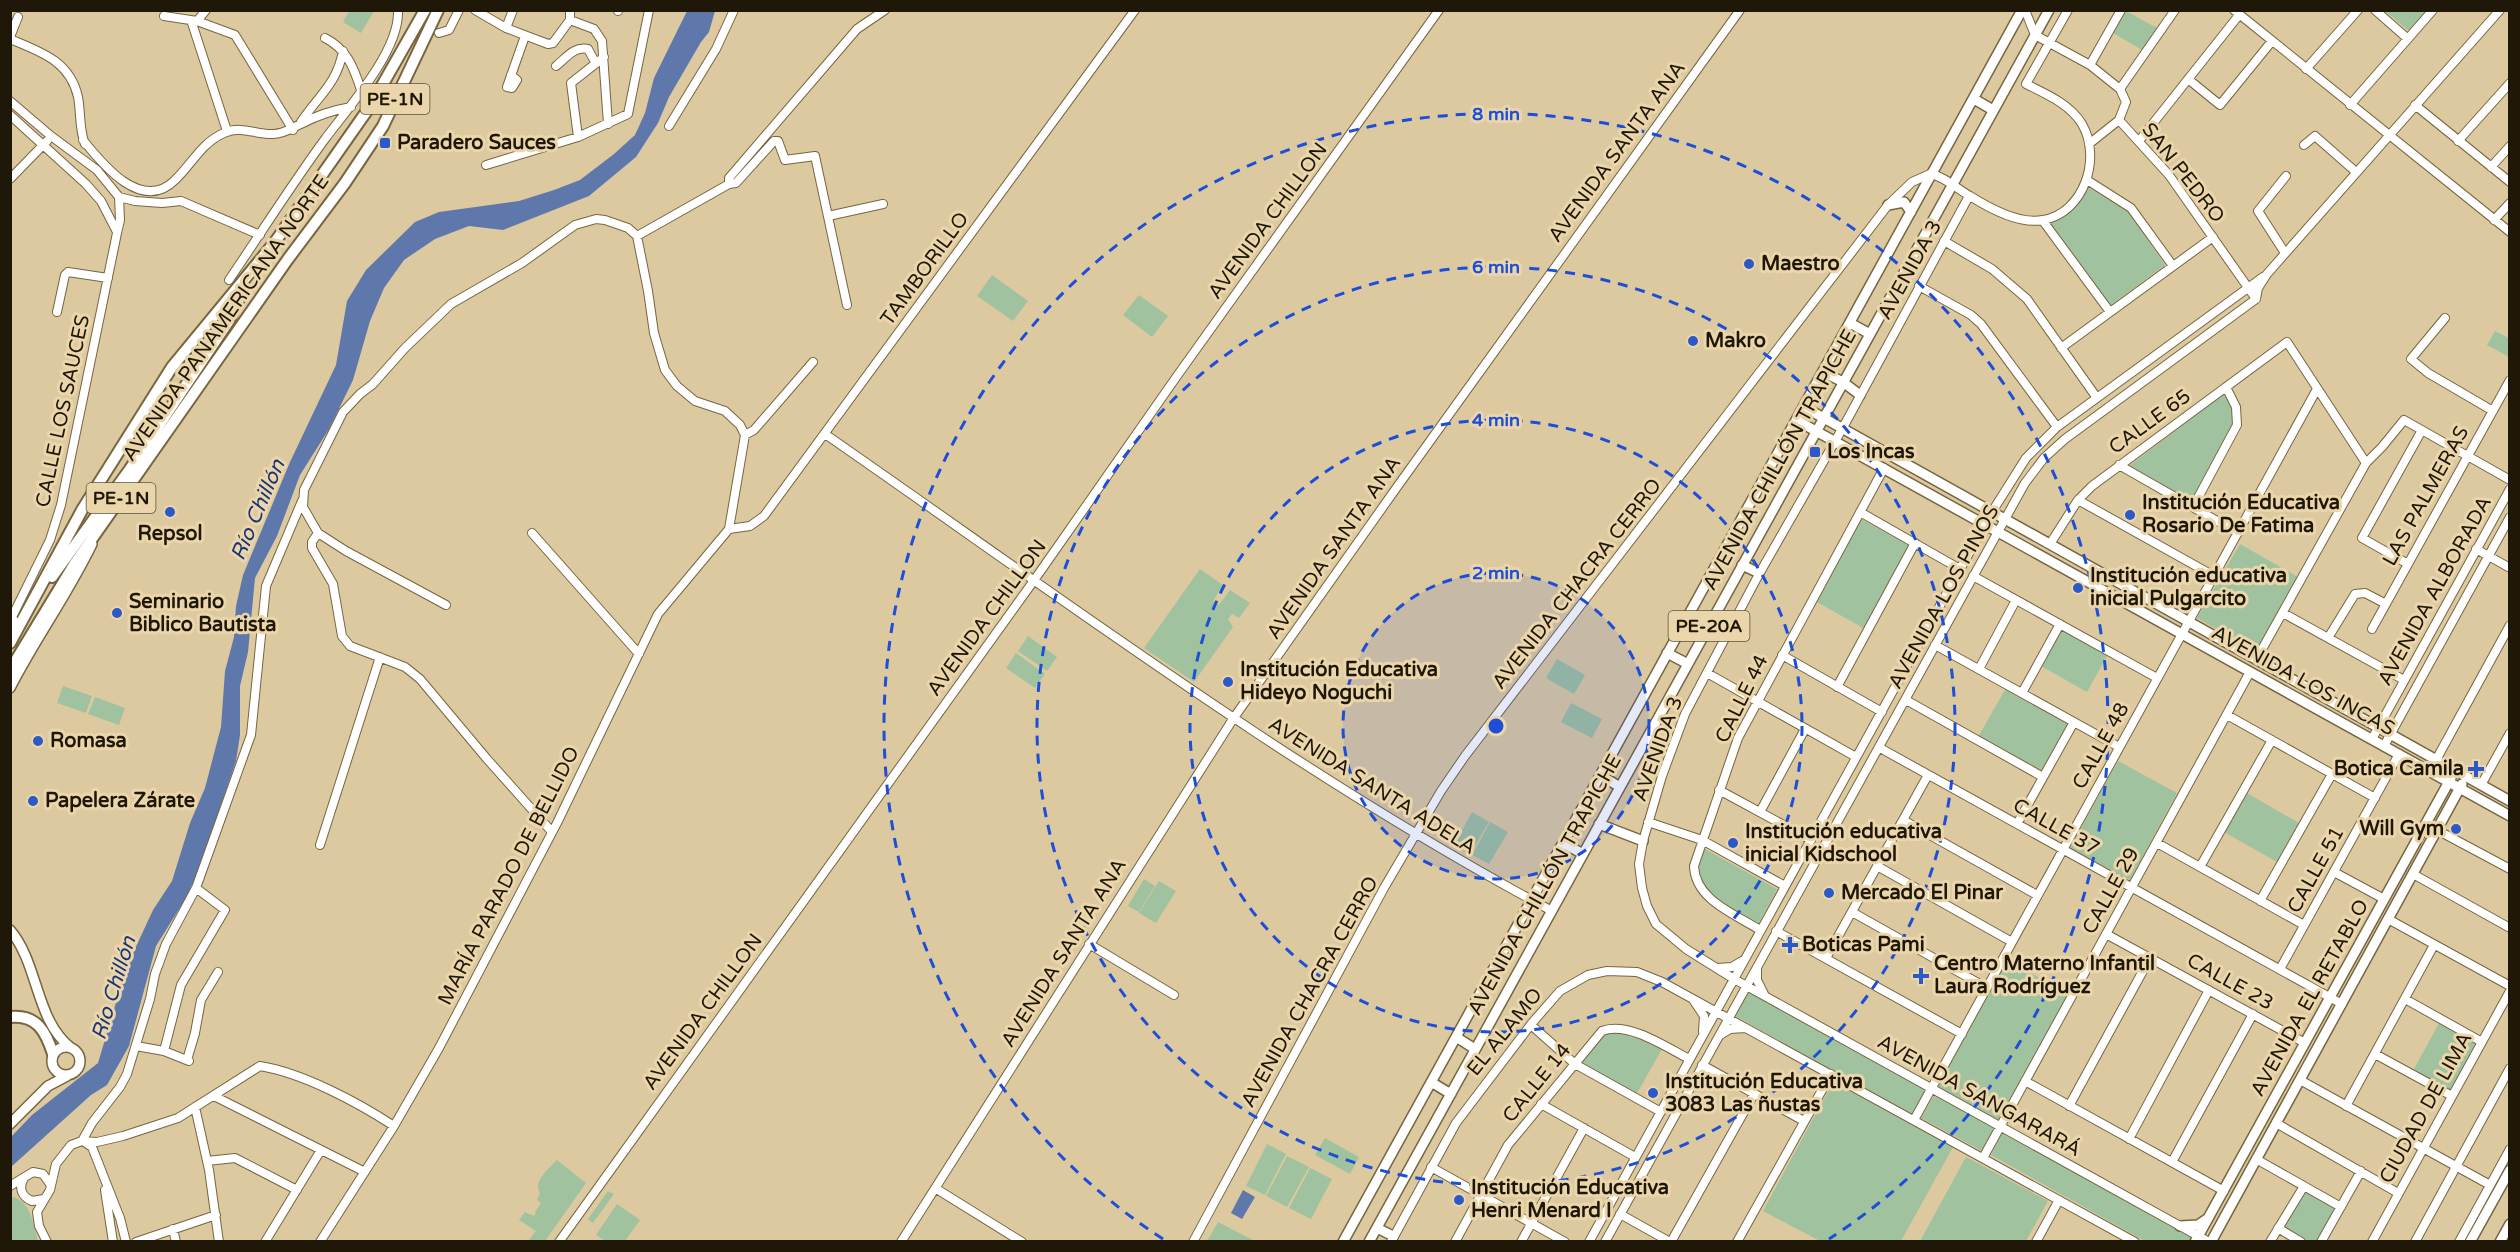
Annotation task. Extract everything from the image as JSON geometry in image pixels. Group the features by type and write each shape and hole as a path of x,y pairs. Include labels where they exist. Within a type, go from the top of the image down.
{"highway":[{"name":"AVENIDA PANAMERICANA NORTE","path":"10,643 36,599 82,510 172,366 251,274 371,105 425,10"},
{"name":"AVENIDA PANAMERICANA NORTE","path":"10,670 75,563 288,260 345,183 382,126 438,10"},
{"name":"AVENIDA PANAMERICANA NORTE","path":"36,599 130,469 228,322 251,274"},
{"path":"13,626 36,599"},
{"path":"10,1017 22,1017 36,1022 45,1033 52,1059"}],"main road":[{"name":"AVENIDA CHILLÓN TRAPICHE","path":"1343,1242 2023,10"},
{"name":"AVENIDA CHILLÓN TRAPICHE","path":"1369,1242 2049,10"},
{"path":"1974,99 1994,110"},
{"path":"1888,205 1904,202 1911,212"},
{"path":"1850,323 1870,334"},
{"path":"1823,372 1844,382 1860,395"},
{"name":"AVENIDA LOS INCAS","path":"1804,407 2510,801"},
{"name":"AVENIDA LOS INCAS","path":"1796,420 2510,816"},
{"path":"10,688 75,578 101,526"},
{"path":"1742,565 1759,573"},
{"path":"2217,653 2224,641"},
{"path":"1668,654 1688,664"},
{"name":"AVENIDA EL RETABLO","path":"2197,1239 2454,770"},
{"path":"1600,776 1620,787"},
{"name":"AVENIDA EL RETABLO","path":"2210,1242 2466,777"},
{"path":"1599,824 1643,841"},
{"path":"1563,843 1583,854"},
{"path":"10,930 24,950 54,1033 78,1053 80,1061 78,1069 56,1080 10,1124"},
{"path":"1456,1037 1475,1049"},
{"path":"42,1092 50,1078 52,1059 59,1048 71,1048"},
{"path":"52,1059 59,1074 71,1074"},
{"path":"1431,1082 1451,1094"},
{"path":"2470,1242 2510,1170"},
{"path":"2180,1226 2198,1225 2209,1217"},
{"path":"2500,1242 2510,1224"},
{"path":"1377,1228 1392,1239"}],"street":[{"path":"194,21 206,10"},
{"path":"439,33 449,30 459,10"},
{"path":"475,10 506,28 544,44 553,44 570,20 570,10"},
{"path":"506,28 513,10"},
{"path":"486,165 578,137 628,114 649,10"},
{"path":"669,126 712,56 734,10"},
{"path":"729,184 729,178 857,29 885,10"},
{"name":"TAMBORILLO","path":"729,529 750,525 764,516 1135,10"},
{"name":"AVENIDA CHILLON","path":"559,1242 1035,579 1439,10"},
{"name":"AVENIDA SANTA ANA","path":"901,1242 1233,719 1740,10"},
{"path":"2023,10 2035,35 2090,65 2120,89 2175,10"},
{"path":"1932,174 2005,215 2043,221 2071,206 2087,180 2089,144 2082,124 2066,106 2026,84 2068,10"},
{"path":"2090,65 2121,10"},
{"path":"2306,69 2358,10"},
{"path":"2375,10 2408,39"},
{"path":"2350,105 2433,10"},
{"path":"2256,298 2258,288 2267,274 2500,10"},
{"path":"229,280 325,139 351,107 393,40 398,27 398,13"},
{"path":"2139,141 2237,13 2510,232"},
{"path":"164,16 194,21 235,36 293,130"},
{"path":"18,17 10,38 49,57 64,67 72,78 78,96 83,140 97,170 119,197 162,203 182,201 260,235"},
{"path":"570,20 599,33 604,57 608,124"},
{"path":"194,21 227,131"},
{"path":"511,75 525,36"},
{"path":"325,38 336,44 342,51 355,70 361,90"},
{"path":"2188,79 2220,105 2271,41"},
{"path":"556,66 575,49 582,47 588,49 595,62"},
{"path":"83,140 112,172 131,187 143,191 161,189 174,182 202,147 227,131 242,129 274,134 293,130 328,90 337,73 342,51"},
{"path":"578,137 571,83 604,57"},
{"path":"2458,141 2510,83"},
{"name":"SAN PEDRO","path":"2120,89 2126,102 2119,120 2169,175 2256,298"},
{"path":"10,100 51,136 97,170"},
{"path":"2415,105 2510,182"},
{"path":"300,124 321,115 351,107"},
{"path":"10,115 44,143 101,201 117,233"},
{"path":"2089,144 2119,120"},
{"path":"10,179 51,136"},
{"path":"2304,145 2315,136 2356,172"},
{"path":"637,236 729,184 736,183 772,142 778,141 785,160 812,156 816,158 847,305"},
{"path":"2491,168 2510,146"},
{"name":"AVENIDA CHACRA CERRO","path":"1193,1242 1384,888 1441,791 1465,756 1888,205 1912,182 1932,174"},
{"path":"2285,253 2258,211 2286,176"},
{"path":"2087,180 2131,208 2173,266"},
{"name":"AVENIDA 3","path":"1734,979 1686,949 1656,924 1647,906 1642,888 1640,864 1648,822 1685,714 1759,573 1835,441 1969,196"},
{"name":"CALLE LOS SAUCES","path":"13,626 12,617 50,540 61,505 120,220 119,197"},
{"path":"2494,220 2510,203"},
{"path":"828,216 883,204"},
{"path":"82,1141 92,1123 120,1087 136,1046 155,974 166,944 196,888 251,735 266,586 317,462 343,412 450,304 522,263 584,221 605,220 628,228 637,236 656,341 665,370 677,386 695,401 725,411 740,425 745,435 729,529"},
{"path":"2043,221 2110,312"},
{"path":"2061,348 2213,237"},
{"path":"1944,241 1992,269 2010,282 2027,299 2097,398"},
{"path":"57,312 65,274 68,272 108,278"},
{"name":"AVENIDA LOS PINOS","path":"1992,512 2026,458 2057,428 2267,274"},
{"path":"1918,286 1971,315 1981,324 2057,428"},
{"name":"AVENIDA LOS PINOS","path":"1605,1242 1973,576 2034,470 2065,440 2256,298"},
{"path":"2445,318 2410,359 2428,373 2493,411"},
{"name":"CALLE 65","path":"2050,544 2078,500 2092,486 2287,342 2317,389"},
{"path":"745,435 754,430 813,363"},
{"name":"LAS PALMERAS","path":"2372,628 2510,380"},
{"path":"2193,507 2237,425 2236,407 2226,387"},
{"path":"2317,389 2366,463"},
{"name":"CALLE 48","path":"1914,1120 2317,389"},
{"path":"2256,660 2366,463 2404,420 2510,480"},
{"path":"2408,564 2362,538 2422,430"},
{"name":"AVENIDA SANTA ADELA","path":"825,434 1233,719 1417,835 1552,911"},
{"path":"2119,465 2238,533"},
{"name":"CALLE 44","path":"1760,930 1708,897 1697,884 1694,866 1738,738 1884,468"},
{"name":"AVENIDA ALBORADA","path":"2372,740 2510,489"},
{"path":"303,497 306,514 318,533 346,551 446,605"},
{"path":"2078,500 2214,576"},
{"path":"1860,513 1960,569"},
{"name":"AVENIDA ALBORADA","path":"2384,746 2510,517"},
{"name":"AVENIDA LOS PINOS","path":"1589,1242 1985,524"},
{"name":"MARÍA PARADO DE BELLIDO","path":"320,1242 394,1126 439,1048 552,832 658,614 729,529"},
{"path":"318,533 312,542 312,548 333,584 342,636 350,646 405,667 420,679 552,832"},
{"path":"532,533 639,654"},
{"path":"1979,535 1992,543"},
{"path":"1837,687 1915,543"},
{"path":"2476,549 2510,568"},
{"path":"1973,576 2157,678"},
{"path":"2328,638 2355,594 2365,593 2386,604"},
{"path":"1979,669 2016,600"},
{"path":"2283,613 2404,680"},
{"path":"2022,693 2060,624"},
{"path":"2436,760 2510,625"},
{"path":"1935,645 2119,747"},
{"path":"1782,656 1881,712"},
{"path":"320,845 380,657"},
{"name":"CALLE 29","path":"1983,1158 2250,672"},
{"path":"1707,674 1856,757"},
{"path":"1906,700 2043,777"},
{"path":"2227,715 2375,798"},
{"path":"2017,824 2074,722"},
{"path":"1760,812 1805,729"},
{"path":"2481,785 2510,734"},
{"path":"2200,867 2272,740"},
{"name":"CALLE 37","path":"1880,748 2342,1004"},
{"name":"CALLE 51","path":"2280,969 2399,754"},
{"path":"2260,901 2332,774"},
{"path":"1826,958 1928,775"},
{"path":"1719,789 1811,840"},
{"path":"1903,820 2037,896"},
{"path":"1648,822 1702,840 1785,886"},
{"path":"2438,830 2510,869"},
{"path":"2157,843 2304,925"},
{"path":"1797,864 1810,872"},
{"path":"1877,866 2012,942"},
{"path":"2334,872 2384,899"},
{"path":"2413,874 2510,928"},
{"path":"164,1051 181,985 224,914 222,907 196,888"},
{"path":"1852,912 1987,988"},
{"path":"2388,919 2510,986"},
{"path":"1776,931 1962,1034"},
{"name":"CALLE 23","path":"2106,934 2306,1043"},
{"path":"1089,944 1174,995"},
{"path":"2346,1106 2434,945"},
{"path":"1716,968 1732,967 1746,955"},
{"path":"2069,1106 2150,958"},
{"path":"1759,962 1757,981 1763,993 1770,999"},
{"name":"EL ALAMO","path":"1392,1239 1431,1167 1473,1098 1530,1025 1560,992 1588,975 1620,970 1647,975 1716,1011"},
{"path":"136,1046 164,1051 188,1061 201,1000 218,972"},
{"name":"AVENIDA SANGARARÁ","path":"1734,979 2180,1226 2197,1239 2210,1242"},
{"path":"2129,1138 2210,990"},
{"name":"CIUDAD DE LIMA","path":"2372,1242 2510,991"},
{"path":"1689,996 1698,1004 1704,1016 1701,1037"},
{"path":"2405,999 2482,1042"},
{"path":"1716,1011 2135,1242"},
{"path":"2172,1162 2253,1014"},
{"path":"1530,1025 1575,1064 1661,1112"},
{"name":"CALLE 14","path":"1455,1242 1508,1145 1602,1031 1610,1028 1630,1030 1689,1059"},
{"path":"1715,1041 1722,1034 1735,1028 1753,1031"},
{"path":"2375,1054 2452,1096"},
{"path":"1702,1065 1804,1122"},
{"path":"45,1198 32,1201 10,1188 33,1172 50,1166 71,1144 82,1141 97,1142 123,1136 178,1118 260,1066 283,1070 370,1110 394,1126"},
{"path":"2415,1242 2510,1068"},
{"path":"1737,1242 1831,1074"},
{"path":"2300,1080 2490,1185"},
{"path":"2025,1081 2224,1191"},
{"path":"1620,1214 1670,1242 1754,1094"},
{"path":"214,1096 364,1172"},
{"path":"1541,1104 1635,1158"},
{"path":"195,1107 207,1161 219,1242"},
{"path":"2276,1123 2398,1193"},
{"path":"1521,1242 1584,1128"},
{"path":"1648,1134 1660,1141"},
{"path":"82,1141 92,1147 120,1218 126,1242"},
{"path":"2459,1242 2510,1149"},
{"path":"265,1242 321,1150"},
{"path":"207,1161 235,1158 297,1190"},
{"path":"47,1242 37,1218 39,1207 45,1198 58,1159"},
{"path":"2256,1159 2341,1207"},
{"path":"1431,1167 1565,1242"},
{"path":"33,1172 46,1177 50,1185"},
{"path":"2321,1242 2361,1172"},
{"path":"103,1174 113,1242"},
{"path":"24,1196 21,1186 25,1177"},
{"path":"2270,1242 2304,1186"},
{"path":"934,1188 1022,1242"},
{"path":"2036,1242 2059,1200"},
{"path":"136,1242 216,1215"},
{"path":"2278,1228 2301,1242"},
{"path":"173,1229 176,1242"}],"green space":[{"path":"349,11 374,11 361,33 343,22"},
{"path":"2126,11 2157,28 2142,50 2113,33"},
{"path":"2385,11 2427,11 2409,31"},
{"path":"2089,188 2128,211 2165,265 2111,305 2050,223 2075,208"},
{"path":"992,275 1028,301 1013,321 977,296"},
{"path":"1139,295 1168,316 1152,337 1123,315"},
{"path":"2495,331 2509,338 2509,357 2487,345"},
{"path":"2224,394 2233,410 2233,426 2191,501 2129,466"},
{"path":"1861,519 1911,546 1865,629 1815,601"},
{"path":"2240,544 2298,577 2256,651 2197,618"},
{"path":"1200,569 1223,585 1213,601 1219,605 1230,590 1250,603 1239,618 1232,614 1228,619 1233,627 1194,682 1144,648"},
{"path":"2062,628 2108,654 2087,692 2041,666"},
{"path":"1028,636 1057,657 1047,671 1018,651"},
{"path":"1016,653 1045,674 1035,688 1006,668"},
{"path":"1557,659 1585,675 1574,694 1546,678"},
{"path":"63,686 92,696 86,713 57,703"},
{"path":"2006,688 2070,724 2042,773 1978,737"},
{"path":"95,697 125,708 119,725 88,714"},
{"path":"1571,703 1602,719 1592,738 1561,722"},
{"path":"2118,761 2177,793 2130,880 2070,848"},
{"path":"2247,793 2299,823 2277,862 2224,832"},
{"path":"1472,812 1489,822 1470,854 1454,845"},
{"path":"1490,822 1508,832 1489,864 1472,855"},
{"path":"1705,849 1777,889 1758,924 1715,897 1702,884 1699,870"},
{"path":"1144,879 1155,886 1139,912 1128,906"},
{"path":"1159,881 1176,891 1156,923 1139,913"},
{"path":"2007,960 2069,994 1998,1121 1937,1087"},
{"path":"1748,990 1927,1089 1911,1115 1734,1015"},
{"path":"2439,1023 2476,1042 2450,1091 2413,1071"},
{"path":"1611,1032 1629,1035 1662,1049 1636,1095 1580,1063 1604,1035"},
{"path":"1833,1082 1953,1147 1901,1241 1820,1241 1763,1211"},
{"path":"1935,1094 1996,1128 1982,1151 1921,1118"},
{"path":"2002,1133 2193,1237 2191,1241 2145,1241 1991,1155"},
{"path":"1325,1138 1359,1157 1350,1174 1315,1155"},
{"path":"1267,1144 1286,1154 1265,1195 1246,1186"},
{"path":"1287,1156 1309,1167 1287,1207 1266,1196"},
{"path":"1966,1157 2048,1201 2026,1241 1920,1241"},
{"path":"557,1160 586,1183 545,1241 528,1241 536,1231 519,1220 525,1212 534,1216 536,1213 541,1203 537,1200 540,1193 538,1184"},
{"path":"1310,1168 1332,1179 1311,1219 1289,1208"},
{"path":"2304,1190 2337,1209 2318,1241 2307,1241 2282,1227"},
{"path":"608,1191 614,1194 593,1223 588,1219"},
{"path":"14,1197 25,1204 33,1221 38,1241 11,1241 11,1198"},
{"path":"617,1204 640,1220 625,1241 605,1241 596,1235"},
{"path":"1218,1222 1255,1241 1207,1241"}],"water":[{"path":"687,11 715,11 709,32 701,42 669,97 658,123 636,157 589,196 503,230 469,226 435,239 404,260 384,288 370,321 353,380 329,429 300,475 277,536 255,578 248,652 240,686 240,735 236,761 199,869 186,898 156,946 129,1046 107,1085 91,1095 11,1167 10,1138 32,1115 98,1063 127,966 153,910 172,881 190,823 205,788 221,727 225,671 234,637 236,606 243,575 290,462 336,365 347,301 366,270 415,222 439,212 519,201 554,190 580,180 614,154 635,135 645,113 654,78"},
{"path":"1243,1190 1255,1197 1242,1219 1231,1213"}],"place":[{"name":"Paradero Sauces","path":"385,143"},
{"name":"Maestro","path":"1749,264"},
{"name":"Makro","path":"1693,341"},
{"name":"Los Incas","path":"1815,452"},
{"name":"Repsol","path":"170,512"},
{"name":"Institución Educativa Rosario De Fatima","path":"2130,515"},
{"name":"Institución educativa inicial Pulgarcito","path":"2078,588"},
{"name":"Seminario Biblico Bautista","path":"117,613"},
{"name":"Institución Educativa Hideyo Noguchi","path":"1228,682"},
{"name":"Romasa","path":"38,741"},
{"name":"Botica Camila","path":"2476,769"},
{"name":"Papelera Zárate","path":"33,801"},
{"name":"Will Gym","path":"2456,829"},
{"name":"Institución educativa inicial Kidschool","path":"1733,843"},
{"name":"Mercado El Pinar","path":"1829,893"},
{"name":"Boticas Pami","path":"1790,945"},
{"name":"Centro Materno Infantil Laura Rodríguez","path":"1921,976"},
{"name":"Institución Educativa 3083 Las ñustas","path":"1653,1093"},
{"name":"Institución Educativa Henri Menard I","path":"1459,1200"}],"water label":[{"name":"Río Chillón","path":"258,510"},
{"name":"Río Chillón","path":"114,988"}]}
